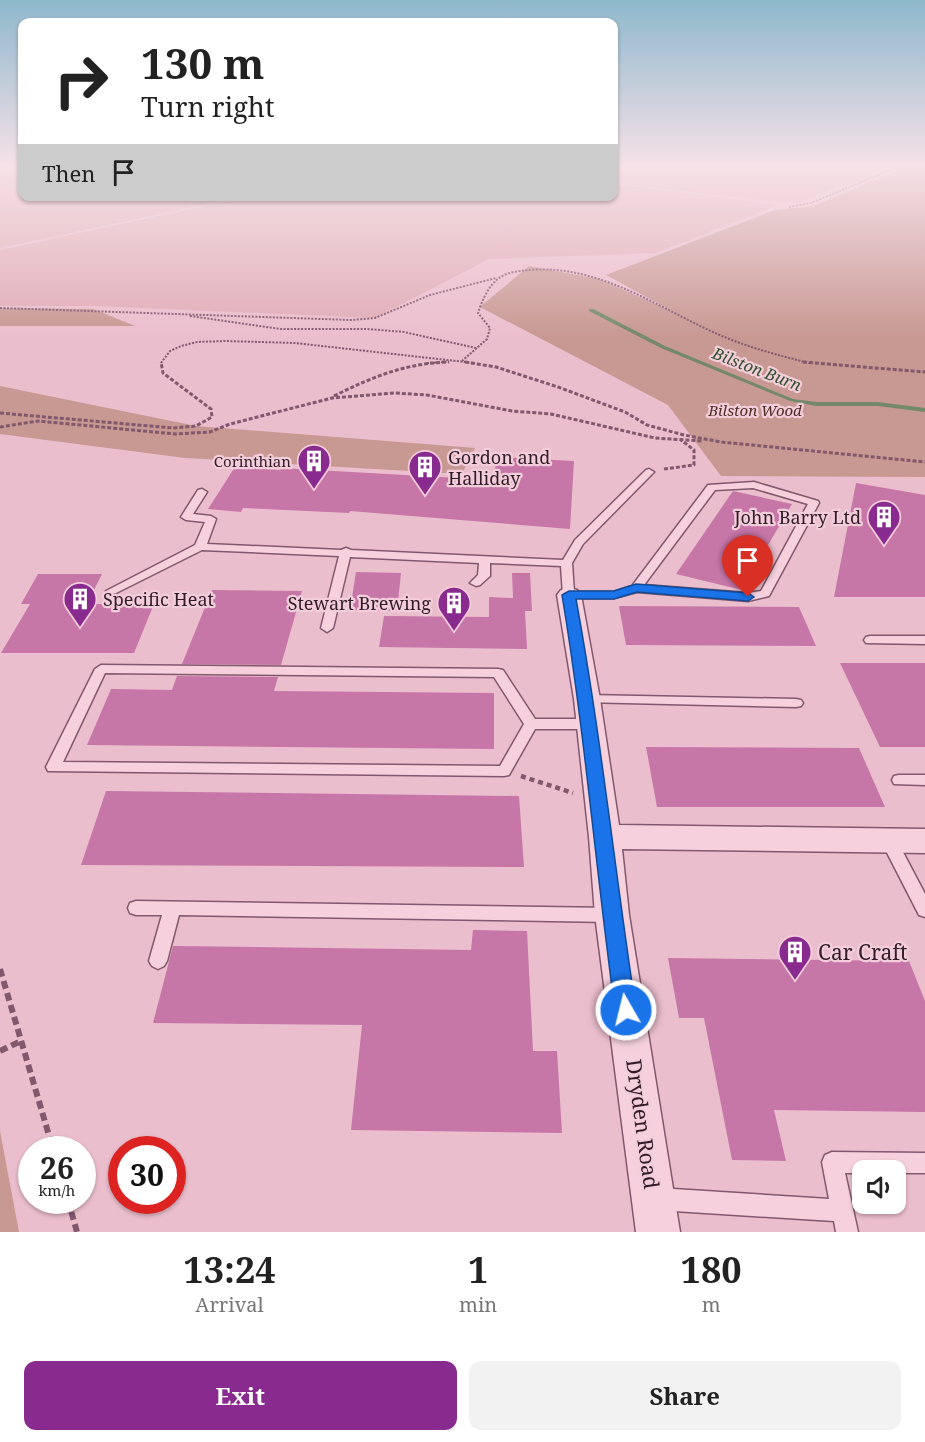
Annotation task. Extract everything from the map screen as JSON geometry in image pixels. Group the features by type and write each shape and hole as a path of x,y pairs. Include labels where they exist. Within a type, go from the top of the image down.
{"street":[{"name":"Dryden Road","path":"567,579 588,712 605,837 612,915 658,1232"},
{"path":"605,837 925,841"}],"lane":[{"path":"567,579 579,542 649,472"},
{"path":"112,591 200,547 485,558 567,579 614,595 636,588 748,597 765,594 814,502 754,485 712,487 636,588"},
{"path":"200,547 211,519 186,517 202,492"},
{"path":"327,628 346,551"},
{"path":"476,583 484,576 485,558"},
{"path":"870,640 925,640"},
{"path":"531,724 498,673 101,669 52,767 504,771 531,724 588,712 796,703"},
{"path":"900,780 925,780"},
{"path":"889,841 925,910"},
{"path":"136,908 612,915"},
{"path":"158,961 172,909"},
{"path":"847,1232 832,1162 925,1163"},
{"path":"654,1199 842,1211"}],"path":[{"path":"0,308 363,319 375,318 430,295 498,278 509,273 560,270 589,273 715,333 808,363 925,372"},
{"path":"332,398 396,367 420,362 462,361 487,339 490,328 478,313 498,278"},
{"path":"165,313 281,329 368,329 404,332 477,348"},
{"path":"0,413 173,428 196,426 212,417 211,409 163,373 161,362 170,351 196,342 296,344 462,361 496,368 558,387 626,412 647,425 721,442"},
{"path":"0,427 38,422 175,434 210,432 230,424 332,398 393,393 427,395 512,411 551,414 655,438 721,442 925,462"},
{"path":"649,472 694,465 694,450 679,439"},
{"path":"504,771 600,802"},
{"path":"0,969 49,1136"},
{"path":"0,1051 21,1041"},
{"path":"72,1214 77,1232"}],"shaded area":[{"path":"0,222 120,222 0,248"},
{"path":"129,222 734,222 656,253 489,259 375,318 96,306 0,306 0,250"}],"green space":[{"name":"Bilston Wood","path":"743,222 925,222 925,477 721,476 668,405 480,307 529,266 599,279 676,313 606,275"},
{"path":"0,308 93,309 135,326 0,326"},
{"path":"0,386 196,426 475,448 462,474 185,458 0,434"},
{"path":"0,1131 19,1232 0,1232"}],"building":[{"path":"497,457 574,461 570,529 350,511 349,513 243,508 241,512 208,509 235,467 493,480"},
{"name":"John Barry Ltd","path":"856,483 925,495 925,597 834,597"},
{"path":"733,491 792,504 742,590 676,574"},
{"path":"356,572 401,573 397,611 350,610"},
{"name":"Stewart Brewing","path":"512,573 530,573 532,611 525,611 527,649 379,647 384,616 489,617 489,597 513,598"},
{"name":"Specific Heat","path":"38,574 102,574 87,604 154,604 134,653 1,653 30,604 21,604"},
{"path":"212,590 302,591 281,665 182,664"},
{"path":"619,606 799,607 816,646 626,645"},
{"path":"840,663 925,663 925,747 880,747"},
{"path":"177,676 278,677 274,691 494,693 494,749 87,745 111,689 172,690"},
{"path":"646,747 859,748 885,807 657,807"},
{"path":"106,791 519,796 524,867 81,865"},
{"path":"473,930 527,931 533,1051 557,1051 562,1133 351,1130 362,1025 153,1023 173,946 471,950"},
{"path":"668,958 909,961 925,1001 925,1112 774,1110 786,1161 732,1160 704,1018 679,1018"}],"waterway":[{"name":"Bilston Burn","path":"591,310 663,347 792,400 816,404 878,404 925,410"}],"place":[{"name":"Corinthian","path":"314,490"},
{"name":"Gordon and Halliday","path":"425,496"},
{"name":"John Barry Ltd","path":"884,546"},
{"name":"Specific Heat","path":"80,628"},
{"name":"Stewart Brewing","path":"454,632"},
{"name":"Car Craft","path":"795,981"}],"route":[{"path":"626,1010 612,915 605,837 587,699 569,595 614,595 636,588 748,597"}]}
